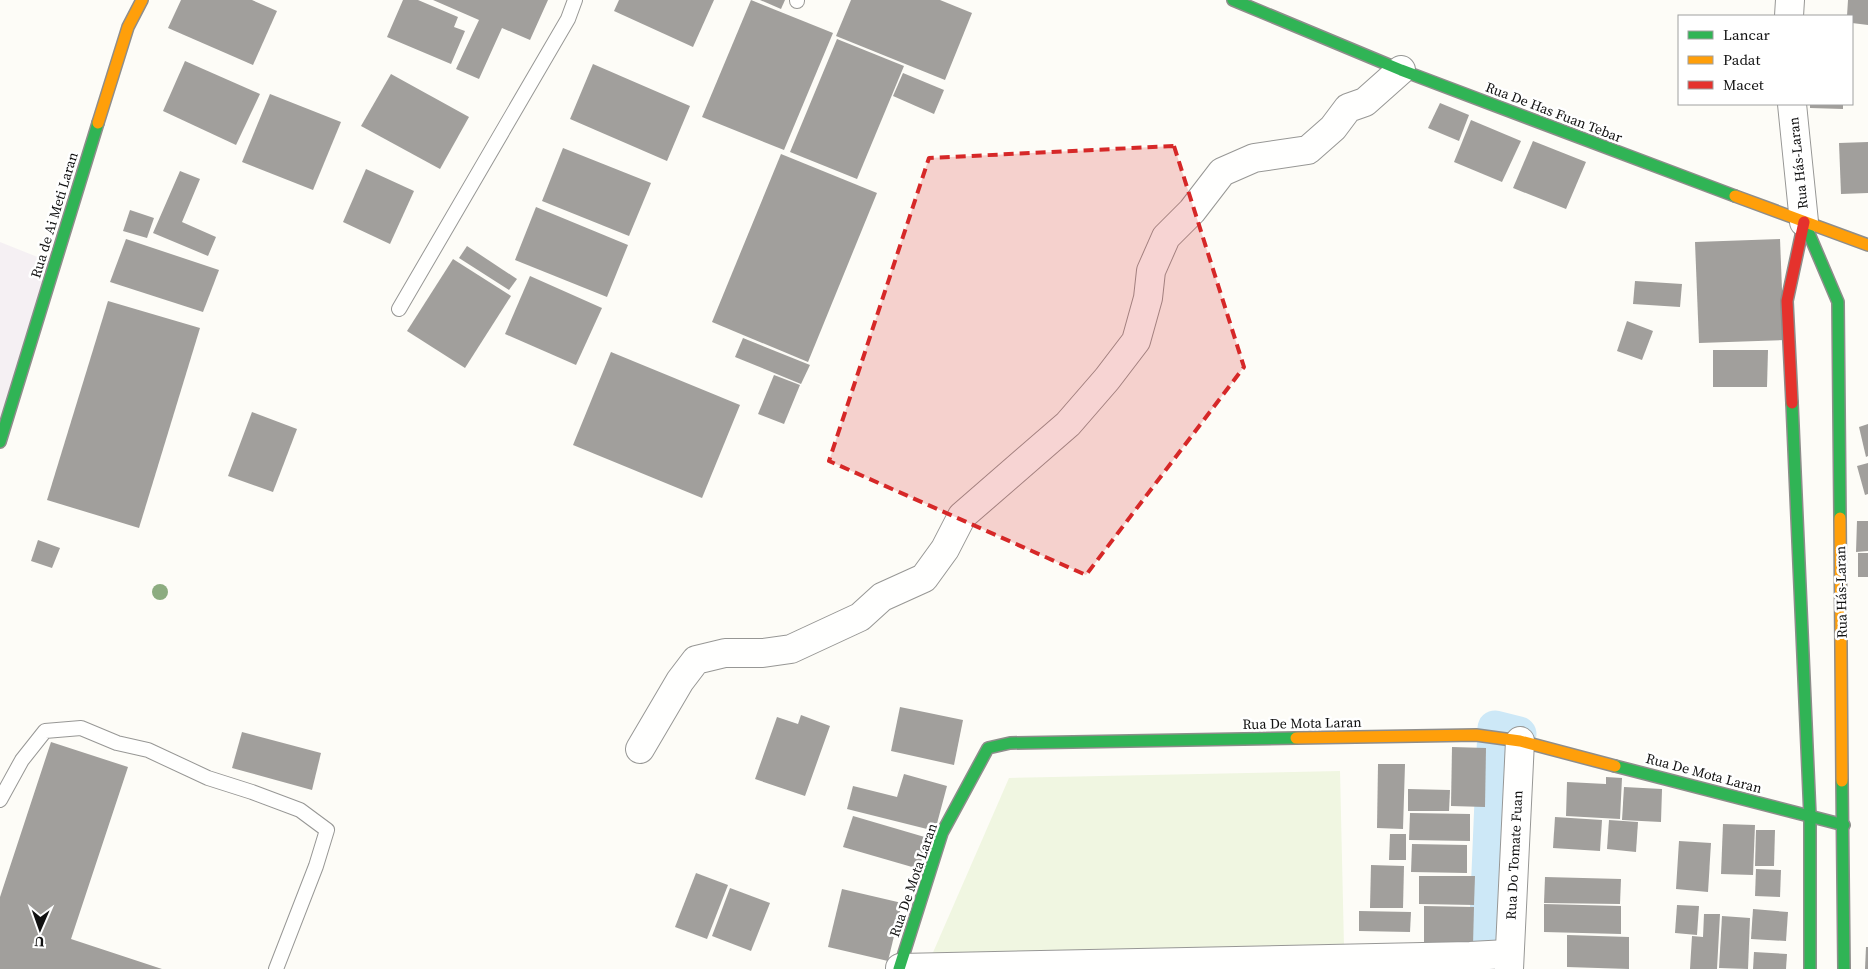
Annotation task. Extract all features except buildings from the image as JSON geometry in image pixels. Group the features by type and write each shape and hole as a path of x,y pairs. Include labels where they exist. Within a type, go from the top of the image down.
{"street":[{"name":"Rua de Ai Meti Laran","path":"0,442 128,27 142,0"},
{"name":"Rua De Has Fuan Tebar","path":"1233,0 1401,70 1868,245"},
{"path":"1788,15 1790,0"},
{"path":"640,749 680,681 696,660 726,653 763,653 791,649 860,617 882,597 924,578 945,548 962,516 1068,424 1107,379 1136,341 1148,298 1151,271 1166,236 1192,211 1222,172 1254,158 1308,150 1333,128 1348,108 1366,102 1401,70"},
{"name":"Rua Hás-Laran","path":"1792,105 1804,222 1838,302 1844,969"},
{"name":"Rua Hás-Laran","path":"1804,222 1787,301 1810,816 1810,969"},
{"name":"Rua De Mota Laran","path":"899,968 942,833 988,748 1010,743 1476,735 1520,741 1844,825"},
{"name":"Rua Do Tomate Fuan","path":"1509,961 1520,741"},
{"path":"899,968 1470,956 1509,961"}],"lane":[{"path":"399,309 568,19 575,0"},
{"path":"0,800 22,760 45,731 81,728 117,743 148,750 208,778 300,810 327,830 316,866 276,969"}],"highlighted area":[{"path":"1174,146 1244,367 1086,575 829,461 929,158"}],"shaded area":[{"path":"0,242 55,264 0,442"}],"green space":[{"path":"1340,771 1344,947 931,957 1009,778"}],"waterway":[{"path":"1485,969 1495,728 1519,734"}],"traffic: fast":[{"path":"1233,0 1401,70 1735,196"},
{"path":"0,442 98,123"},
{"path":"1804,222 1838,302 1840,518"},
{"path":"1792,403 1810,816 1810,969"},
{"path":"899,969 942,833 988,748 1010,743 1296,738"},
{"path":"1615,766 1844,825"},
{"path":"1842,781 1844,969"}],"traffic: slow":[{"path":"98,123 128,27 142,0"},
{"path":"1735,196 1868,245"},
{"path":"1840,518 1842,781"},
{"path":"1296,738 1476,735 1520,741 1615,766"}],"traffic: jam":[{"path":"1792,403 1787,301 1804,222"}]}
